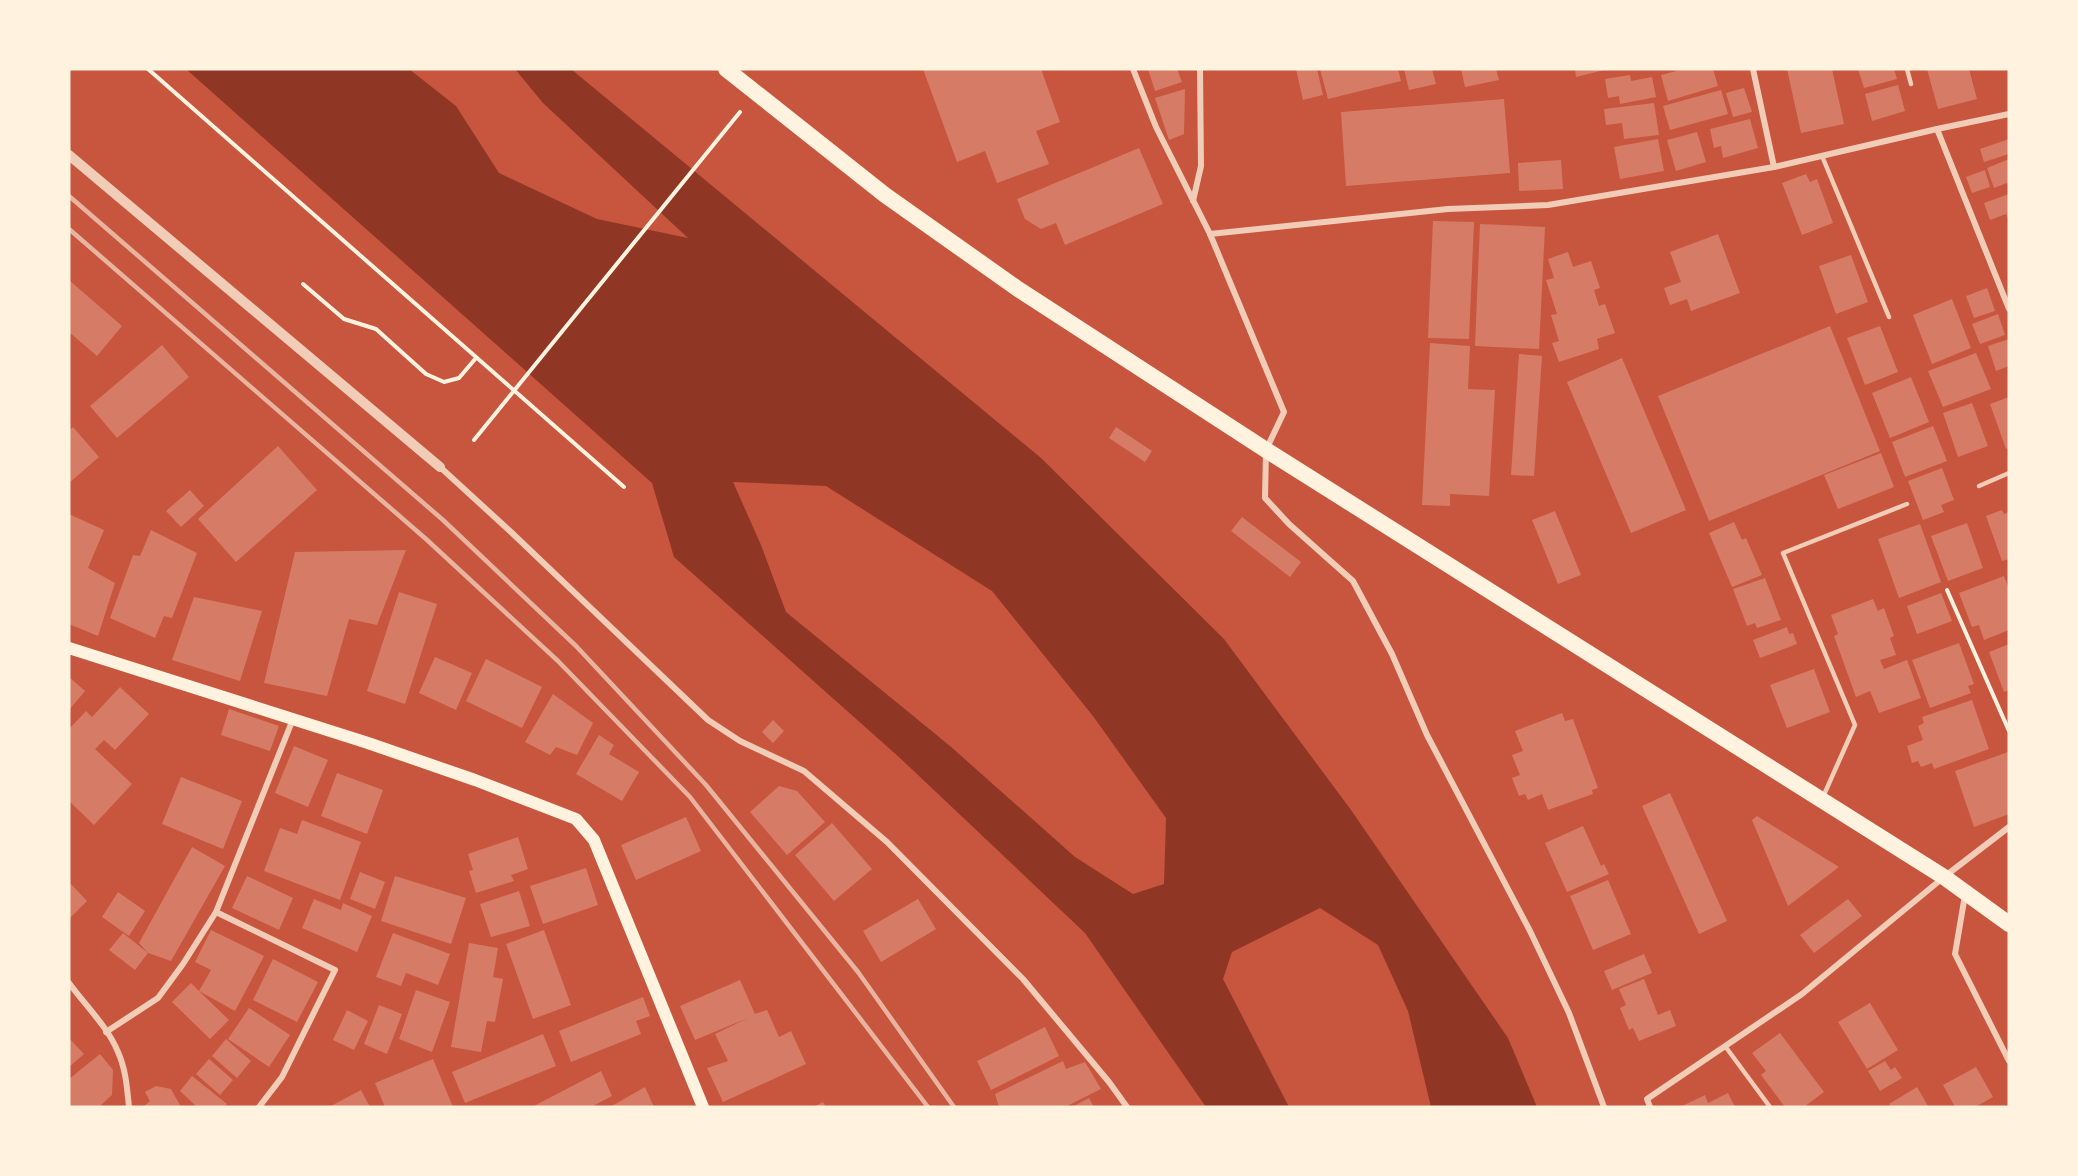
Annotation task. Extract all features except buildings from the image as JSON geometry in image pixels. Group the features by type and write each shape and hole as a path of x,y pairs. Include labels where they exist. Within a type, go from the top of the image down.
{"highway":[{"path":"726,69 885,195 1018,289 1266,450 1944,877 2009,924"}],"main road":[{"path":"69,648 475,780 576,819 594,840 703,1107"}],"street":[{"path":"1133,69 1156,127 1210,234 1284,412 1266,450 1265,498 1289,524 1353,581 1392,654 1427,735 1545,962 1569,1013 1604,1107"},
{"path":"1193,201 1201,166 1200,69"},
{"path":"1752,69 1774,167"},
{"path":"1210,234 1448,209 1548,206 1774,167 2009,114"},
{"path":"1937,129 2009,309"},
{"path":"69,155 440,467 708,720 740,741 804,771 887,842 1023,979 1127,1107"},
{"path":"106,1032 158,998 216,912 293,719"},
{"path":"1650,1107 1647,1099 1802,994 1944,877 2009,827"},
{"path":"1966,893 1955,954 2009,1061"},
{"path":"216,912 335,970 282,1077 259,1107"},
{"path":"69,983 118,1050 126,1075 129,1107"}],"lane":[{"path":"1907,69 1911,84"},
{"path":"1822,156 1889,317"},
{"path":"1979,486 2009,473"},
{"path":"1821,800 1855,725 1783,553 1907,504"},
{"path":"1725,1046 1770,1107"}],"path":[{"path":"148,69 624,487"},
{"path":"474,440 740,111"},
{"path":"303,284 344,319 376,329 426,374 444,382 459,378 476,358"},
{"path":"1947,590 2009,731"}],"shaded area":[{"path":"186,69 409,69 456,106 499,173 597,219 688,238 543,103 515,69 571,69 1041,458 1224,639 1351,810 1508,1038 1537,1107 1431,1107 1408,1011 1378,945 1320,908 1232,952 1223,979 1289,1107 1206,1107 1085,933 900,758 674,557 652,483","holes":["733,482 826,486 992,591 1093,716 1166,818 1164,884 1133,894 1075,857 950,746 786,612 761,545"]}],"railway":[{"path":"69,196 443,520 576,646 706,785 858,972 954,1107"},
{"path":"69,229 426,539 558,661 690,797 928,1107"}]}
